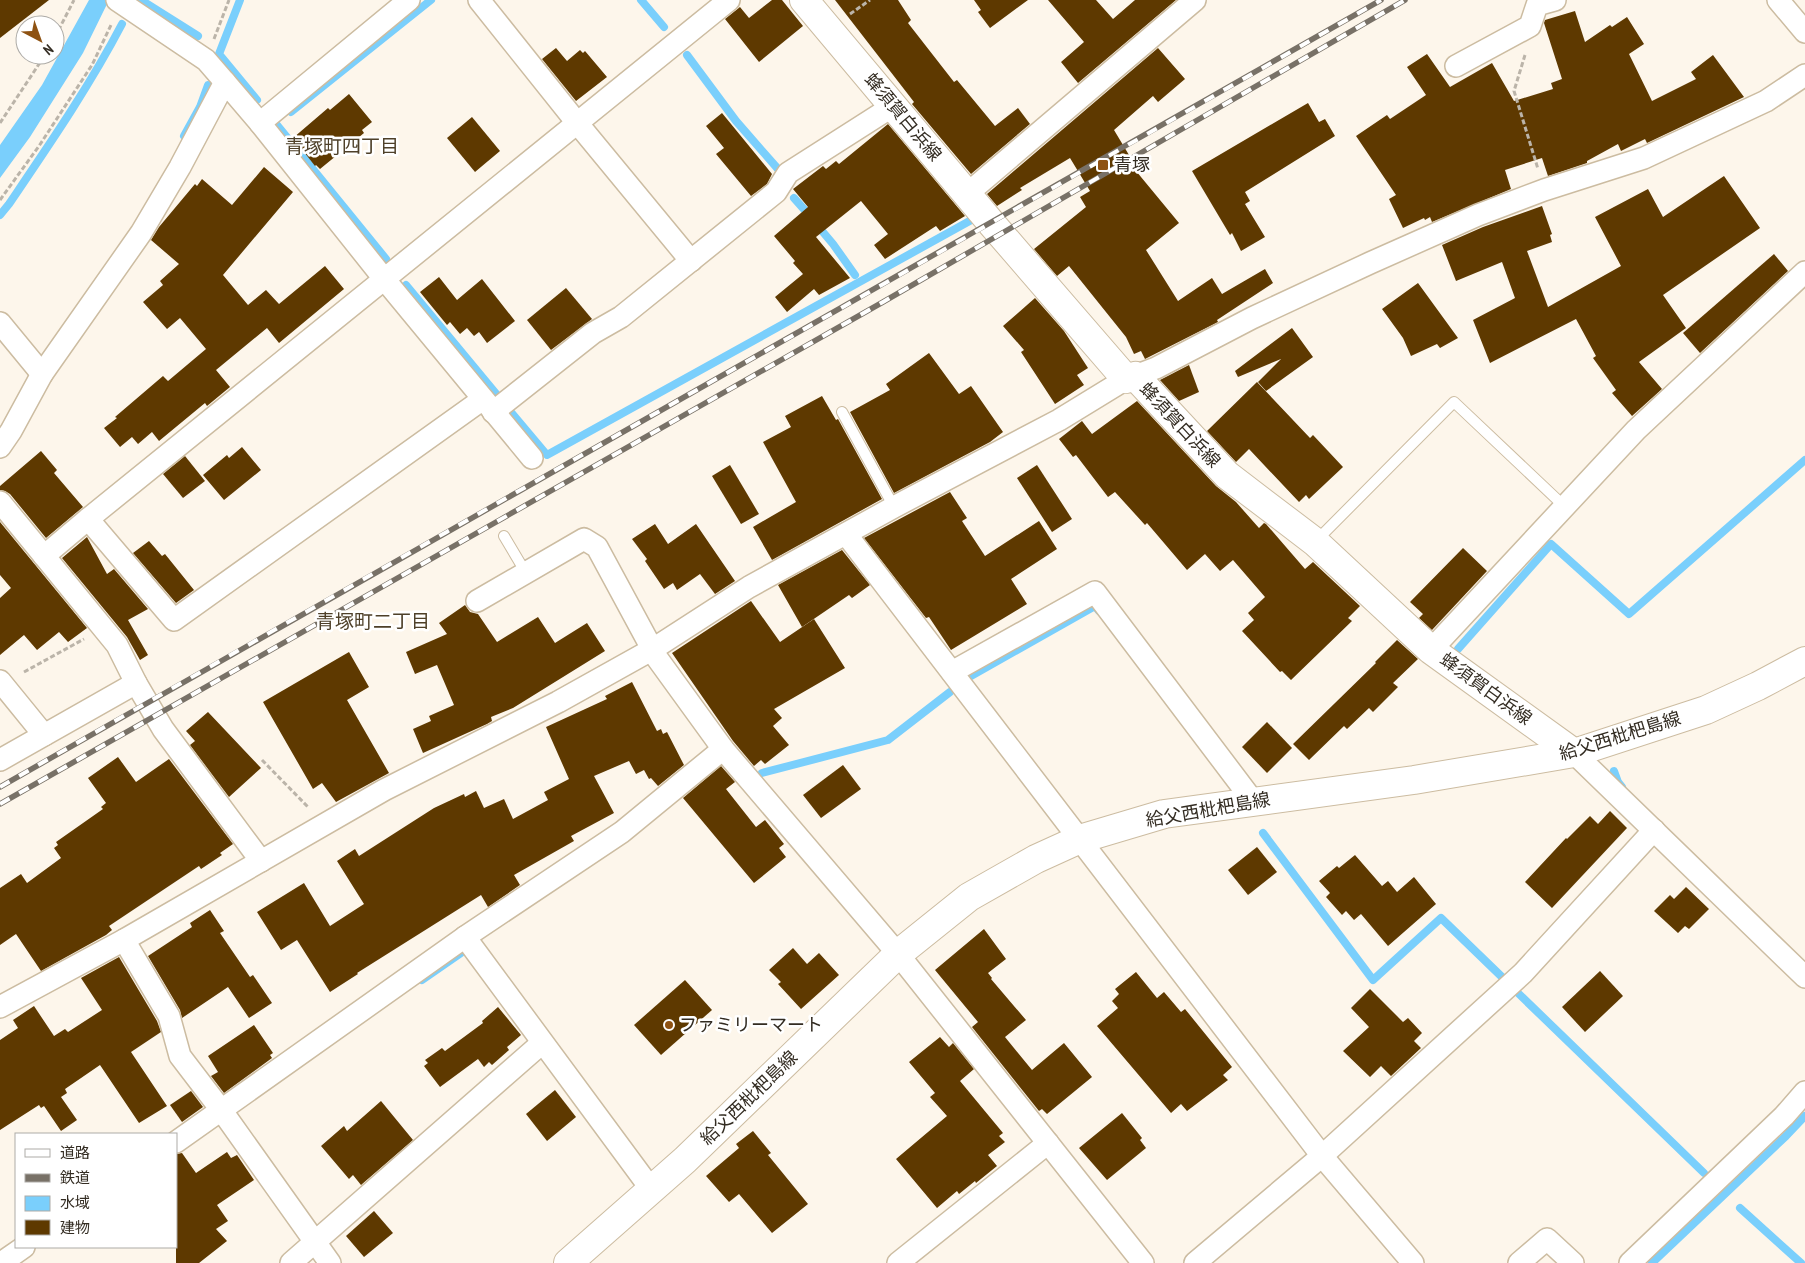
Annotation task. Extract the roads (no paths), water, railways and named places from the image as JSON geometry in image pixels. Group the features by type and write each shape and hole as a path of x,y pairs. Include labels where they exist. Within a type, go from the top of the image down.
{"main road":[{"name":"蜂須賀白浜線","path":"804,0 968,194 1130,378 1227,475 1314,542 1431,650 1574,753"},
{"name":"給父西枇杷島線","path":"568,1263 685,1160 898,954 969,897 1036,859 1080,838 1164,814 1414,780 1574,753 1706,710 1758,686 1805,661"}],"street":[{"path":"260,122 409,0"},
{"path":"478,0 691,261"},
{"path":"44,556 729,0"},
{"path":"968,194 1194,0"},
{"path":"1456,66 1530,26 1537,5 1555,0"},
{"path":"1778,0 1805,32"},
{"path":"119,1 206,60 260,122 385,280 532,458"},
{"path":"0,1007 124,940 384,790 558,702 653,649 749,587 894,507 1059,420 1130,378 1156,368 1252,318 1478,215 1544,190 1644,158 1766,102 1805,75"},
{"path":"0,447 11,431 42,374 141,234 180,167 224,82"},
{"path":"88,519 174,620 593,333 621,317 776,192 788,173 893,106"},
{"path":"1431,650 1636,430 1805,272"},
{"path":"0,324 42,374"},
{"path":"0,502 117,644 136,683 163,728 261,861"},
{"path":"846,534 1322,1156 1413,1263"},
{"path":"477,601 584,539 597,547 657,658 723,749 898,954 1143,1263"},
{"path":"952,672 1096,592 1253,801"},
{"path":"1,682 44,735"},
{"path":"0,760 136,683"},
{"path":"178,1141 465,937 622,832 723,749"},
{"path":"1574,753 1805,977"},
{"path":"1196,1263 1322,1156 1523,973 1654,830"},
{"path":"465,937 651,1189"},
{"path":"124,940 169,1016 180,1056 222,1111 330,1263"},
{"path":"291,1263 542,1043"},
{"path":"1630,1263 1784,1116 1805,1092"},
{"path":"898,1263 1048,1143"},
{"path":"1519,1263 1546,1239 1573,1263"},
{"path":"1,1263 23,1248"}],"lane":[{"path":"1314,542 1454,402 1564,506"},
{"path":"842,412 894,507"},
{"path":"504,536 526,573"}],"water":[{"path":"89,0 109,0 83,53 30,137 0,178 0,145 42,85 53,65 65,65 65,43"}],"waterway":[{"path":"141,0 198,36"},
{"path":"240,0 219,54 257,100"},
{"path":"291,112 431,0"},
{"path":"641,0 664,27"},
{"path":"0,215 68,116 122,24"},
{"path":"687,55 736,121 778,169"},
{"path":"184,136 200,107 208,85"},
{"path":"277,125 386,259"},
{"path":"794,198 810,216"},
{"path":"510,411 547,455 975,218"},
{"path":"817,225 855,275"},
{"path":"406,285 498,396"},
{"path":"1458,649 1551,544 1629,614 1805,460"},
{"path":"971,676 1095,606 1099,611"},
{"path":"762,773 888,740 950,692"},
{"path":"1614,771 1622,787"},
{"path":"1263,833 1373,980 1441,918 1502,977"},
{"path":"422,980 461,953"},
{"path":"1519,994 1704,1173"},
{"path":"1652,1263 1805,1116"},
{"path":"1740,1208 1801,1263"}],"railway":[{"path":"0,787 1381,0"},
{"path":"0,804 883,302 1405,0"}],"place":[{"name":"青塚","path":"1103,165"},
{"name":"ファミリーマート","path":"669,1025"}],"district":[{"name":"青塚町四丁目","path":"342,146"},
{"name":"青塚町二丁目","path":"373,621"}]}
